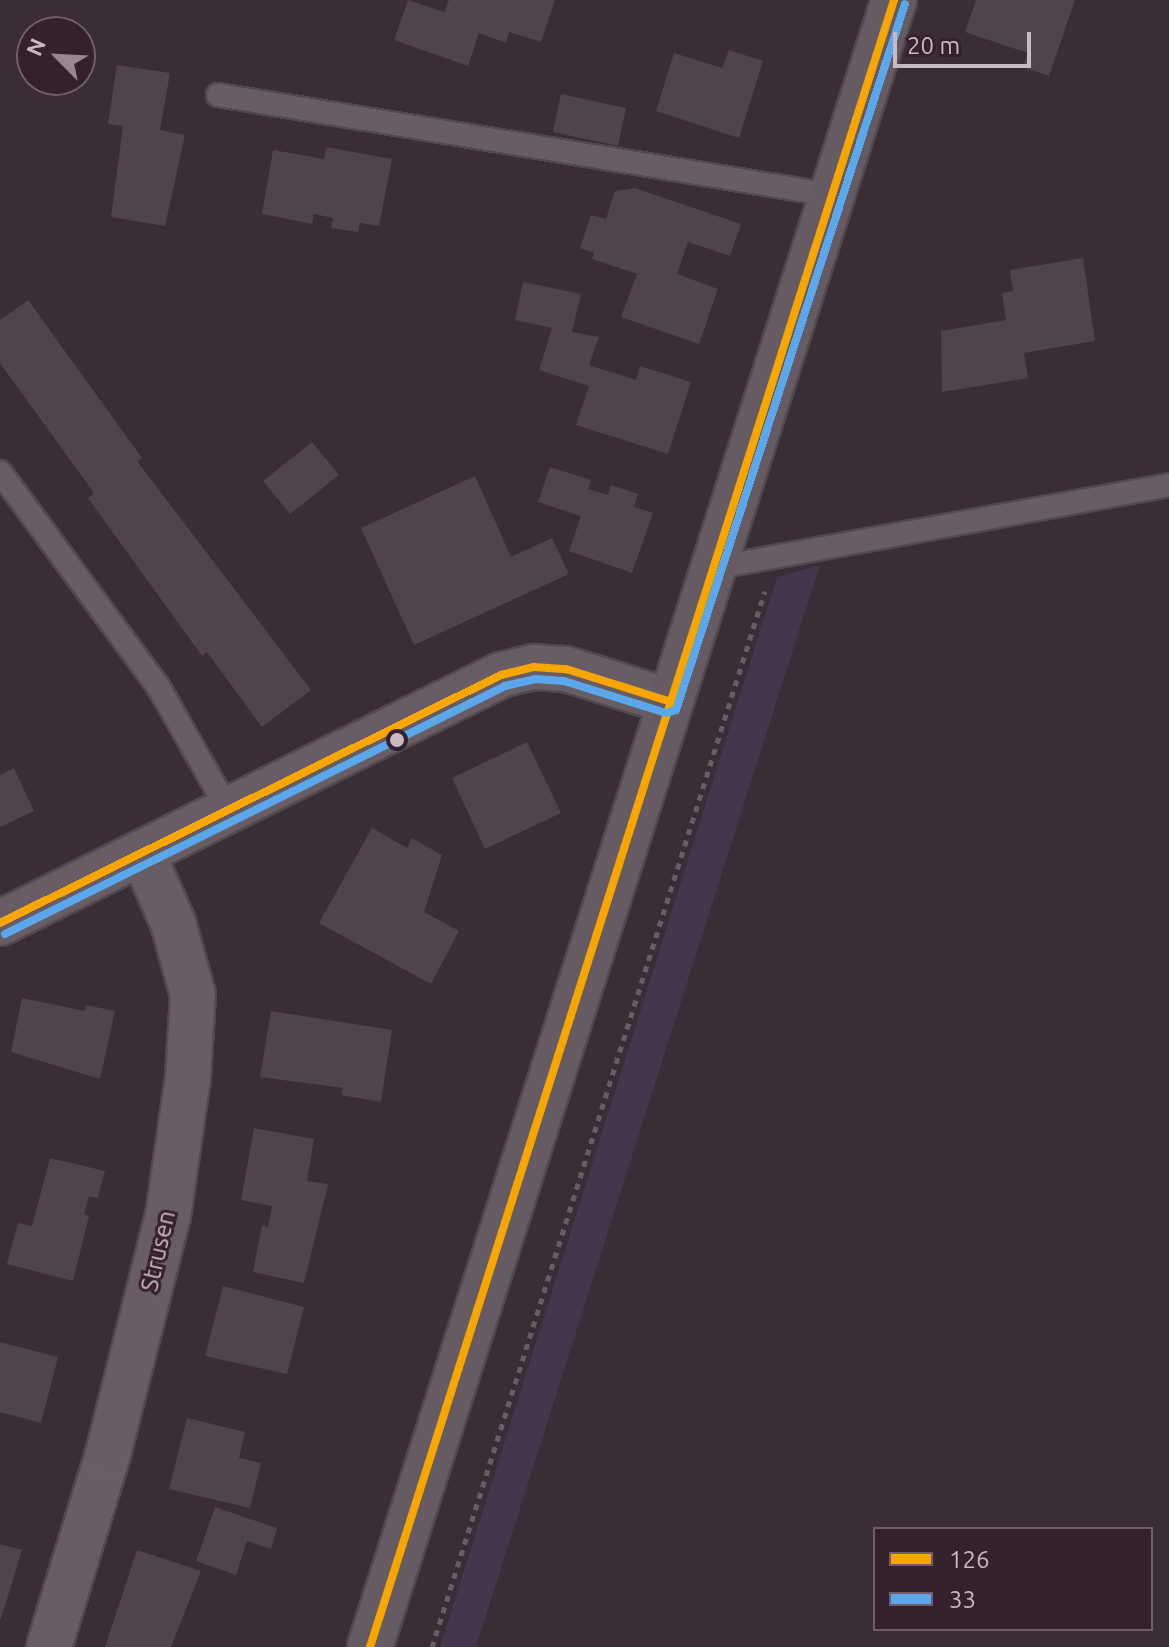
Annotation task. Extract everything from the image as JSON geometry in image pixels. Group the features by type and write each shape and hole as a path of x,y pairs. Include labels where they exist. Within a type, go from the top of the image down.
{"main road":[{"path":"370,1647 668,701 832,195 890,1"}],"street":[{"path":"0,923 501,675 523,670 566,669 668,701"},
{"name":"Strusen","path":"49,1647 108,1454 164,1231 188,1078 193,995 173,923 142,852"}],"lane":[{"path":"218,95 832,195"},
{"path":"0,472 158,686 228,809"},
{"path":"713,568 1169,485"}],"path":[{"path":"432,1647 776,556"}],"shaded area":[{"path":"820,565 476,1647 440,1647 777,577"}],"building":[{"path":"408,0 444,12 449,0 555,0 541,42 509,32 506,43 479,33 468,66 394,40"},
{"path":"976,0 1075,0 1049,76 1023,67 1028,53 965,32"},
{"path":"729,50 763,61 739,138 656,111 674,53 722,68"},
{"path":"117,65 170,73 160,130 185,135 165,226 111,217 123,126 108,124"},
{"path":"561,94 626,108 618,146 553,132"},
{"path":"326,147 392,159 379,226 360,223 358,232 331,228 333,218 314,214 312,224 262,214 273,150 324,159"},
{"path":"635,188 741,224 730,256 688,242 677,274 718,289 699,344 621,317 637,274 592,259 594,253 580,248 591,215 606,219 615,191"},
{"path":"1083,258 1095,341 1024,353 1028,378 942,392 941,331 1006,320 1002,293 1013,291 1010,270"},
{"path":"523,282 581,294 572,332 599,337 589,365 636,380 640,366 691,382 668,454 576,425 589,386 539,370 552,328 515,320"},
{"path":"28,300 142,458 137,461 311,690 262,727 207,652 202,656 88,498 94,493 0,363 0,320"},
{"path":"312,442 339,475 290,514 263,481"},
{"path":"550,467 591,480 588,489 608,495 611,485 638,494 634,507 653,513 632,573 569,551 581,516 538,502"},
{"path":"475,476 511,557 552,538 569,574 414,645 361,528"},
{"path":"527,742 561,813 485,849 452,778"},
{"path":"14,768 34,811 0,827 0,775"},
{"path":"372,828 407,848 412,838 442,855 424,912 459,931 431,984 319,923"},
{"path":"22,998 85,1011 86,1005 115,1011 100,1079 11,1052"},
{"path":"271,1011 392,1030 381,1102 341,1095 343,1088 260,1077"},
{"path":"254,1128 314,1139 307,1181 328,1184 304,1283 253,1272 262,1225 268,1227 272,1206 241,1200"},
{"path":"50,1158 105,1171 98,1198 89,1196 84,1214 89,1216 73,1281 7,1264 18,1223 32,1226"},
{"path":"223,1286 304,1307 287,1374 205,1356"},
{"path":"0,1342 58,1357 41,1423 0,1412"},
{"path":"187,1418 245,1432 239,1458 261,1463 250,1508 169,1489"},
{"path":"215,1507 277,1528 271,1549 247,1541 236,1575 196,1561"},
{"path":"0,1544 22,1550 1,1619 0,1619"},
{"path":"137,1550 201,1571 171,1647 105,1647"}],"transit line":[{"name":"126","path":"370,1647 894,0"},
{"name":"33","path":"5,934 505,686 535,679 564,681 666,713 676,710 905,4"},
{"name":"126","path":"0,923 501,675 534,667 566,669 668,701"}]}
